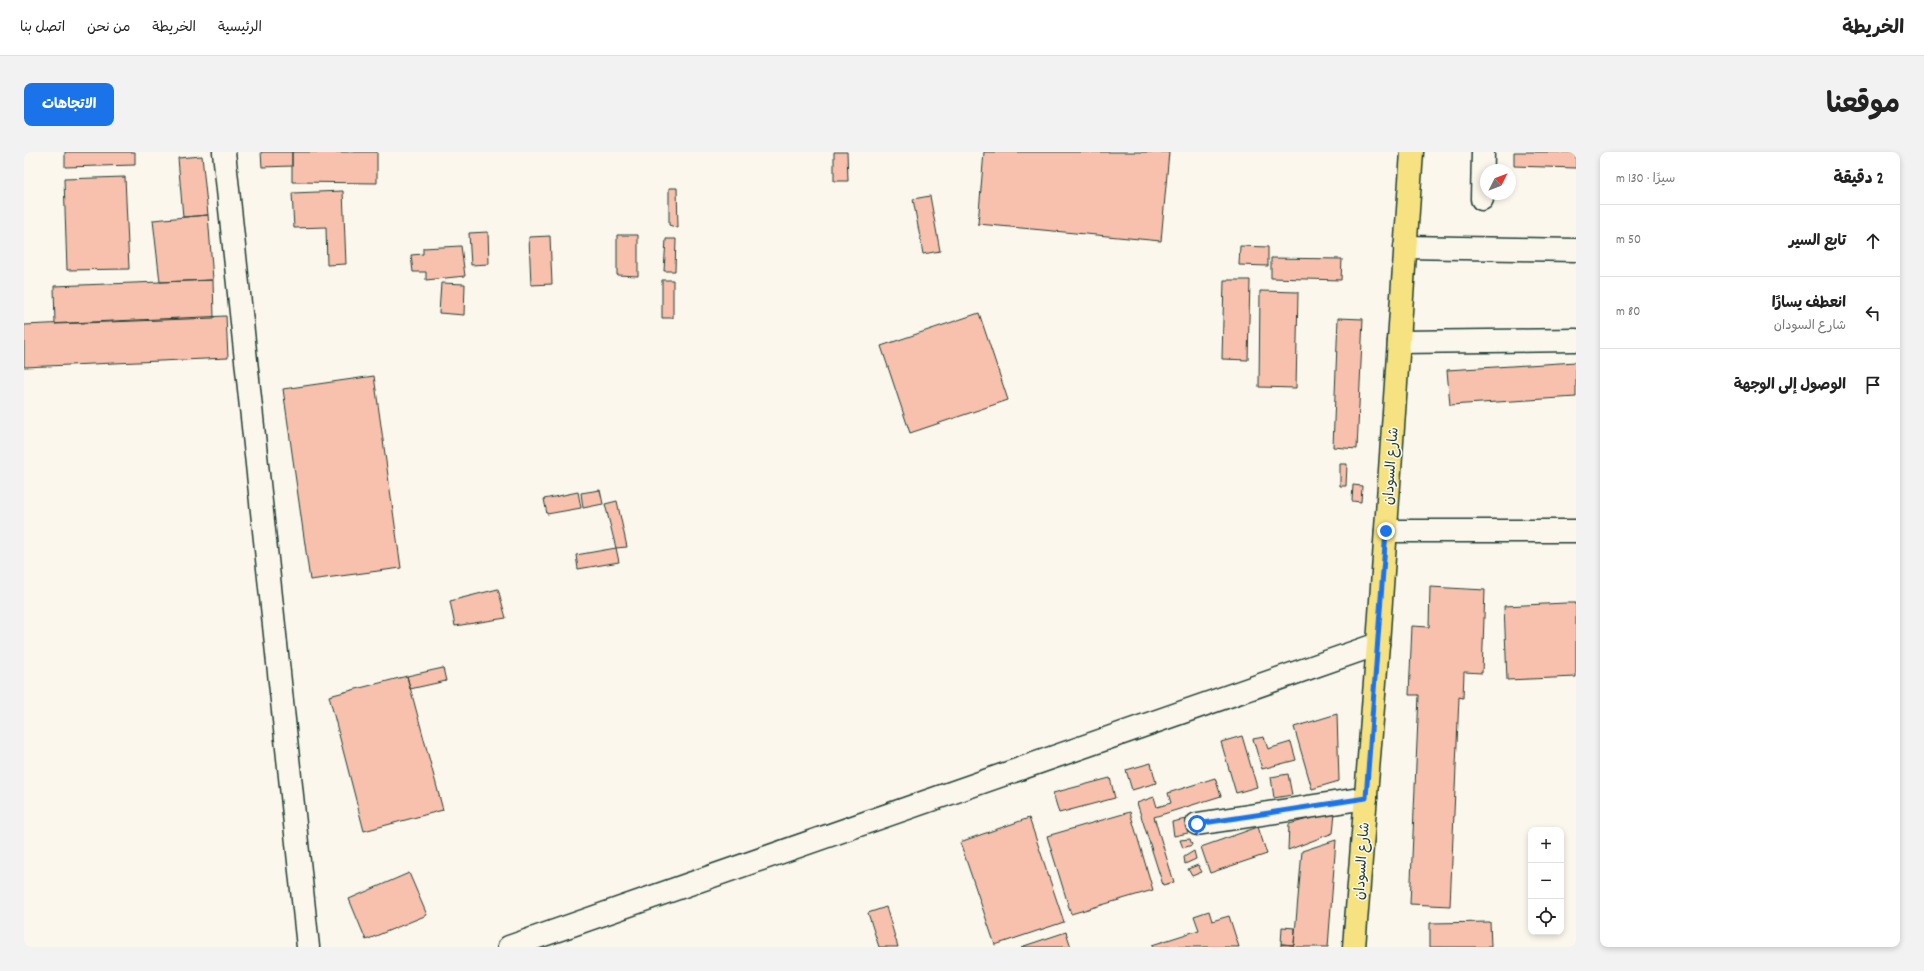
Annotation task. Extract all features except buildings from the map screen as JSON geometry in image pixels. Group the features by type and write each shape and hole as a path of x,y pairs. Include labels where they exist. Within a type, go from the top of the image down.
{"main road":[{"name":"شارع السودان","path":"1354,947 1378,644 1412,152"}],"street":[{"path":"224,152 308,947"},
{"path":"1483,152 1483,164"},
{"path":"1405,247 1576,250"},
{"path":"1399,342 1576,340"},
{"path":"1386,531 1576,531"},
{"path":"521,945 1378,644"},
{"path":"1197,824 1366,798"}],"route":[{"path":"1197,824 1366,798 1386,531"}]}
